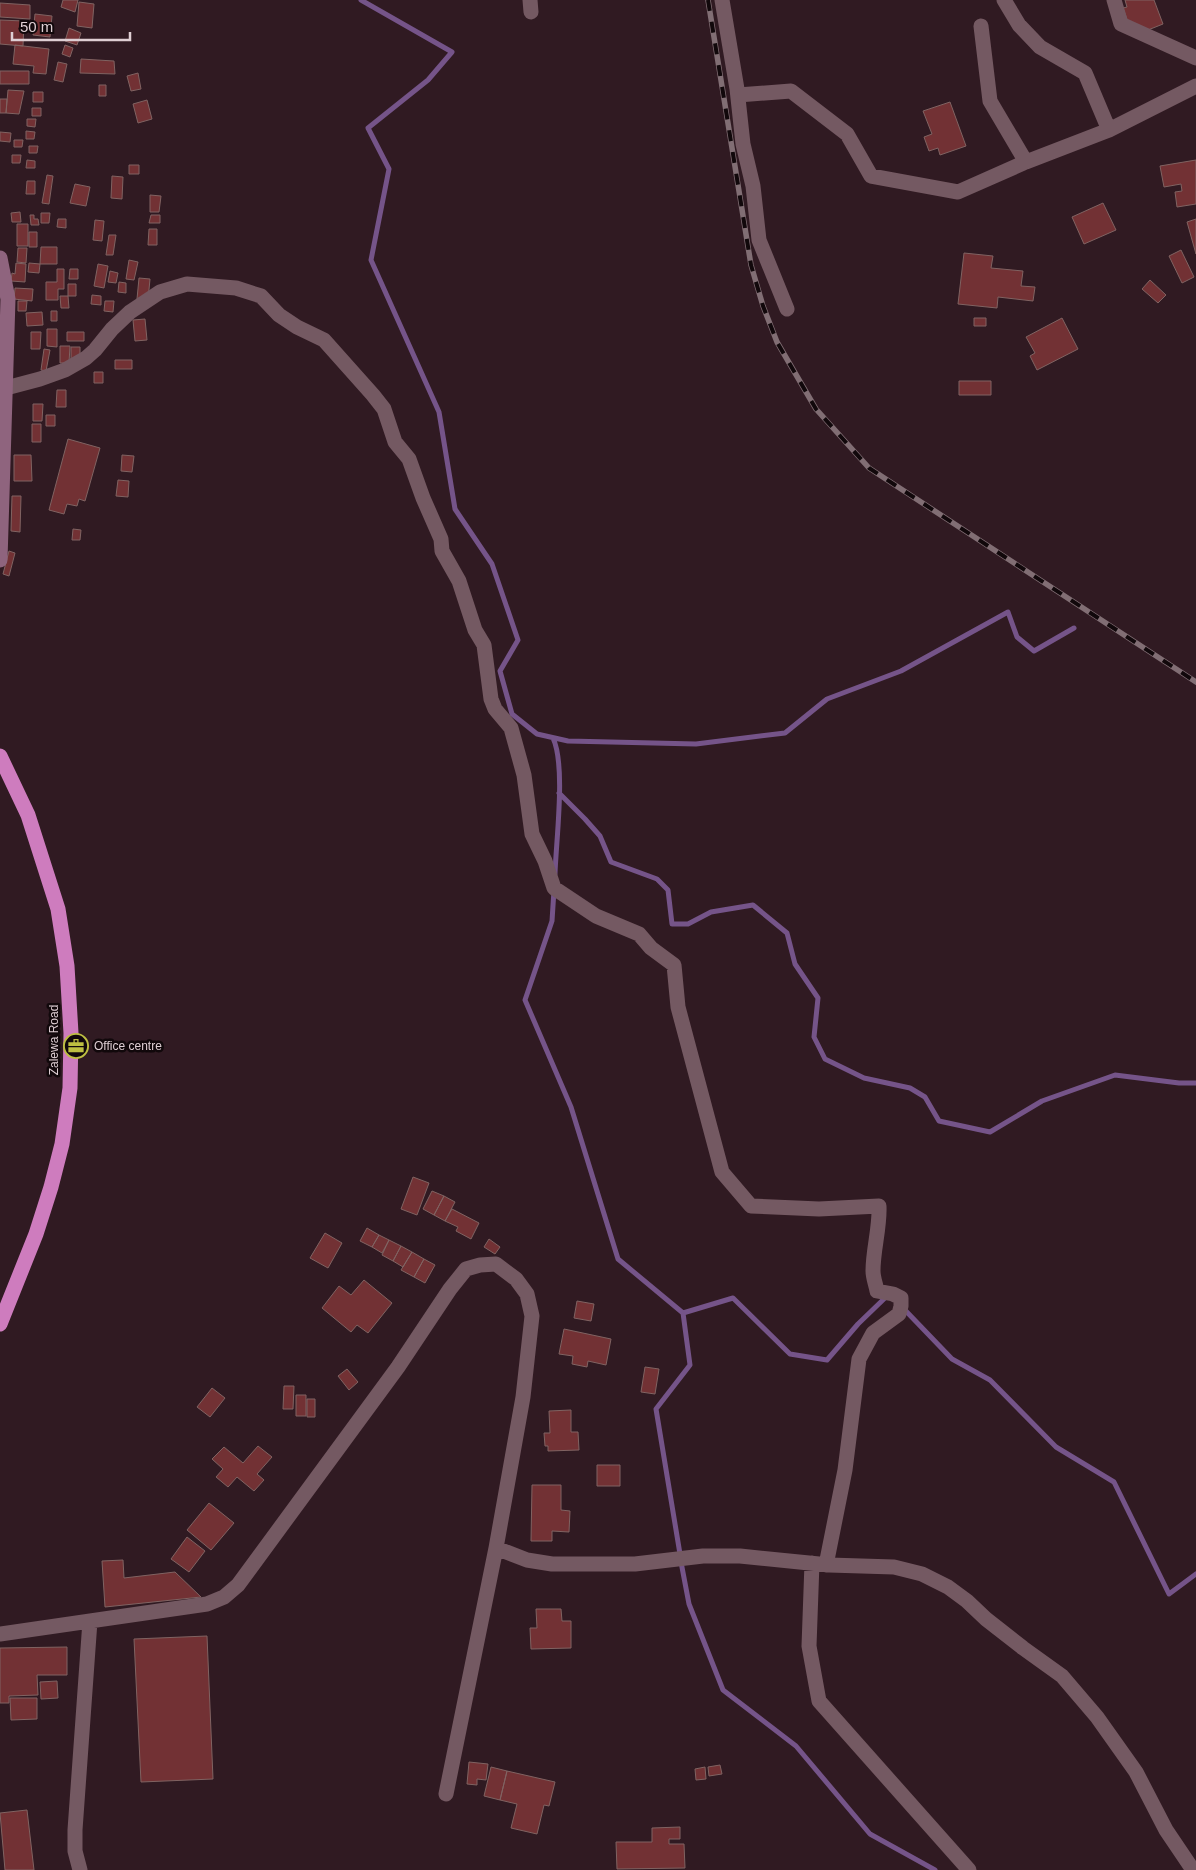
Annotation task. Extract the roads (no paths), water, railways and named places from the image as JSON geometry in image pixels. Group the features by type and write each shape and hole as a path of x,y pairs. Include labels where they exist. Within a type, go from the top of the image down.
{"highway":[{"name":"Zalewa Road","path":"0,756 28,815 58,908 67,966 71,1033 70,1088 62,1144 51,1188 36,1234 0,1324"}],"street":[{"path":"722,0 738,95 743,144 753,186 759,240 788,310"},
{"path":"1004,0 1018,24 1040,47 1085,73 1109,130"},
{"path":"1114,0 1121,24 1196,58"},
{"path":"981,26 990,101 1026,162"},
{"path":"738,95 791,91 847,134 871,176 958,192 1026,162 1109,130 1196,86"},
{"path":"0,258 8,299 0,560"},
{"path":"6,388 40,380 86,358 130,312 160,292 187,284 236,288 261,296 291,323 324,340 374,395 384,409 395,442 409,459 441,539 442,552 459,581 475,630 484,645 491,699 495,709 511,728 524,775 532,834 545,861 554,888 596,916 639,934 651,948 674,965 678,1007 722,1172 751,1206 819,1208 879,1206 880,1219 876,1238 873,1273 877,1291 893,1294 901,1298 901,1306 899,1314 873,1334 858,1359 845,1470 819,1564 809,1646 820,1701 969,1870"},
{"path":"0,1634 207,1604 224,1597 238,1585 263,1552 398,1366 456,1282 466,1270 480,1265 496,1264 516,1278 527,1294 532,1316 523,1397 496,1548 446,1794"},
{"path":"496,1548 527,1560 552,1564 635,1564 703,1556 740,1556 819,1564 894,1567 922,1574 967,1601 1008,1636 1062,1676 1097,1717 1136,1772 1166,1830 1193,1870"},
{"path":"80,1870 75,1851 75,1830 90,1621"}],"waterway":[{"path":"361,0 452,52 428,80 368,128 389,169 371,260 439,412 455,509 492,564 518,640 500,671 512,714 537,734 568,741 696,744 785,733 827,699 901,671 1008,612 1017,637 1034,651 1074,628"},
{"path":"553,738 557,750 560,784 555,874"},
{"path":"559,793 600,836 611,862 657,879 668,890 672,924 688,924 711,912 753,905 787,933 795,964 818,998 814,1037 825,1059 864,1078 910,1088 925,1097 939,1121 990,1132 1042,1101 1115,1075 1179,1083 1196,1083"},
{"path":"554,890 552,921 525,1000 571,1107 618,1259 683,1313 690,1365 656,1409 680,1554"},
{"path":"683,1313 733,1298 790,1354 827,1360 858,1324 887,1296"},
{"path":"903,1308 952,1359 990,1380 1056,1447 1114,1482 1169,1594 1196,1574"},
{"path":"681,1562 689,1604 723,1690 796,1746 870,1834 935,1870"}],"railway":[{"path":"708,0 751,265 763,306 777,342 816,409 869,468 1196,682"}],"place":[{"name":"Office centre","path":"76,1046"}]}
